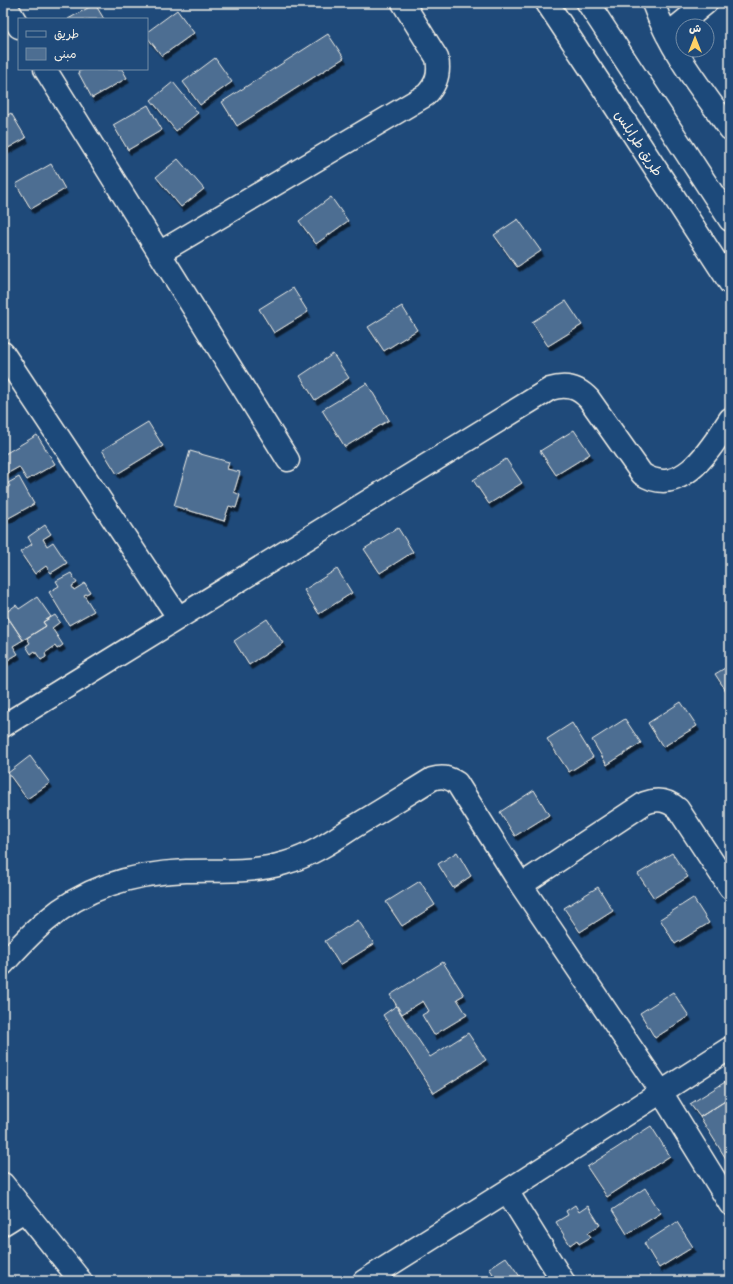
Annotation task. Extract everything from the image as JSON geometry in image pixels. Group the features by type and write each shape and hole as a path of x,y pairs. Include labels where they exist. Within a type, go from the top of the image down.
{"main road":[{"path":"159,253 426,95 431,90 438,76 439,67 437,58 403,3"},
{"name":"طريق طرابلس","path":"546,3 614,103 730,283"},
{"path":"588,3 730,220"},
{"path":"653,3 677,54 730,129"},
{"path":"667,35 706,3"},
{"path":"7,6 18,25"},
{"path":"46,70 288,460"},
{"path":"5,362 178,617"},
{"path":"6,717 178,617 550,389 558,386 567,386 576,388 583,393 589,399 642,474 657,481 670,481 693,468 705,456 730,419"},
{"path":"3,964 32,933 47,920 82,897 102,888 122,880 144,875 188,871 243,871 272,867 287,863 314,851 432,779 445,777 457,783 521,885 661,1092 730,1204"},
{"path":"521,885 645,804 651,801 662,800 678,809 730,888"},
{"path":"364,1281 730,1048"},
{"path":"3,1184 81,1281"},
{"path":"507,1191 563,1281"},
{"path":"3,1224 24,1211"}],"building":[{"path":"95,4 103,18 70,18"},
{"path":"177,10 194,33 162,56 148,38 148,31"},
{"path":"328,34 344,58 237,126 222,102"},
{"path":"215,58 232,82 200,105 183,82"},
{"path":"82,70 123,70 127,78 92,98 78,72"},
{"path":"173,82 198,113 176,131 151,100"},
{"path":"148,105 162,130 128,150 113,125"},
{"path":"11,113 26,138 3,151 3,118"},
{"path":"178,159 204,189 181,207 156,177"},
{"path":"51,164 65,189 31,209 16,184"},
{"path":"331,197 348,221 316,244 299,221"},
{"path":"518,219 541,251 517,267 494,235"},
{"path":"293,288 308,312 274,333 259,309"},
{"path":"566,301 582,325 548,346 532,322"},
{"path":"402,306 417,330 384,351 368,327"},
{"path":"333,354 349,378 315,400 300,376"},
{"path":"367,383 389,420 345,447 322,410"},
{"path":"148,422 163,446 117,474 102,450"},
{"path":"574,430 590,454 556,475 540,451"},
{"path":"37,435 55,464 27,480 19,467 3,476 3,455"},
{"path":"190,451 229,462 227,469 240,472 234,492 240,495 236,508 229,506 224,521 174,506"},
{"path":"506,459 522,483 489,504 473,480"},
{"path":"19,477 34,504 7,519 3,511 3,490 10,486 8,483"},
{"path":"45,525 51,534 43,539 47,546 53,542 67,563 51,573 46,566 35,574 20,552 32,544 28,537"},
{"path":"398,528 413,552 380,573 364,549"},
{"path":"337,569 352,593 319,614 304,590"},
{"path":"71,573 77,583 72,586 74,590 85,583 90,592 84,595 94,611 69,625 49,592 59,586 56,581"},
{"path":"37,597 51,617 43,622 46,626 23,640 5,613 16,605 19,609"},
{"path":"5,613 23,640 13,646 18,654 3,663 3,614"},
{"path":"55,615 60,622 52,628 63,645 57,649 55,646 45,653 46,657 41,660 35,651 31,654 26,646 30,643 27,638 46,626 43,622"},
{"path":"267,619 283,643 249,665 234,641"},
{"path":"730,665 730,697 715,674"},
{"path":"681,702 697,726 663,747 648,723"},
{"path":"625,719 641,743 607,765 592,740"},
{"path":"572,723 593,757 569,772 547,739"},
{"path":"30,756 50,783 27,799 8,773"},
{"path":"534,790 549,815 515,836 500,812"},
{"path":"457,852 471,876 453,888 438,864"},
{"path":"672,853 688,877 654,898 638,874"},
{"path":"420,881 435,905 402,926 386,902"},
{"path":"598,887 613,911 580,932 564,908"},
{"path":"693,898 709,923 675,944 660,919"},
{"path":"358,920 374,944 340,965 325,941"},
{"path":"443,962 464,995 457,999 467,1015 434,1035 422,1015 429,1011 423,1001 402,1014 390,995"},
{"path":"673,992 689,1016 655,1038 640,1013"},
{"path":"396,1006 430,1057 468,1033 486,1060 434,1093 383,1015"},
{"path":"730,1079 730,1098 700,1117 690,1104"},
{"path":"730,1098 730,1165 700,1117"},
{"path":"651,1126 670,1156 607,1197 587,1167"},
{"path":"645,1188 661,1213 627,1234 612,1210"},
{"path":"575,1205 579,1212 588,1206 600,1225 588,1233 591,1237 579,1244 577,1240 570,1245 556,1222 568,1215 566,1211"},
{"path":"677,1222 693,1247 659,1268 644,1243"},
{"path":"506,1257 521,1278 516,1281 490,1281 487,1278 493,1274 489,1268"}]}
